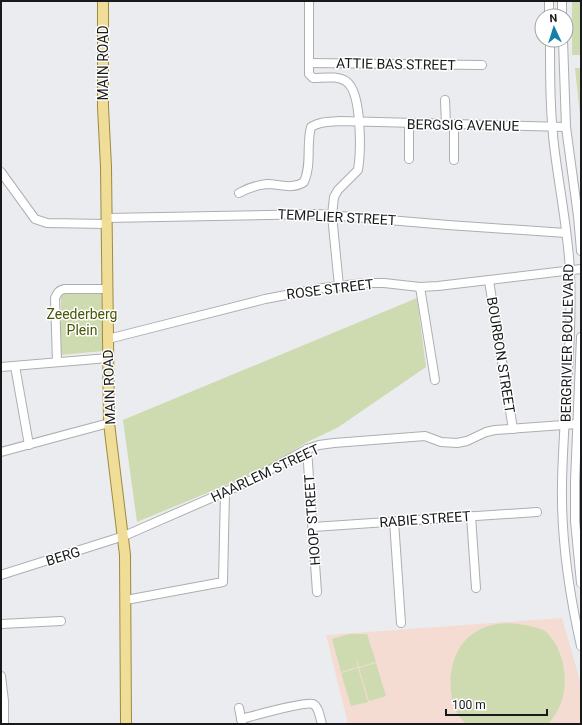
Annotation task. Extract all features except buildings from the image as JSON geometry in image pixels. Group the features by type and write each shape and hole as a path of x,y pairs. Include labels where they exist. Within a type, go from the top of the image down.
{"main road":[{"name":"MAIN ROAD","path":"103,1 103,102 107,221 109,423 124,536 126,600 126,724"}],"street":[{"path":"309,1 309,74 313,78 338,78 346,81 351,87 357,104 360,123 358,170 338,190 334,197 332,215 339,286"},
{"name":"BERGRIVIER BOULEVARD","path":"550,48 552,128 570,270 570,311 562,486 564,534 569,587 581,646"},
{"name":"BERGRIVIER BOULEVARD","path":"563,48 566,127 581,250"},
{"name":"ATTIE BAS STREET","path":"309,63 482,65"},
{"path":"445,100 450,125 454,160"},
{"name":"BERGSIG AVENUE","path":"239,192 258,185 268,184 288,186 301,184 304,182 307,174 309,134 311,127 315,124 325,122 552,128 566,127"},
{"path":"409,124 409,159"},
{"name":"TEMPLIER STREET","path":"1,172 35,219 47,223 298,213 566,233"},
{"name":"ROSE STREET","path":"108,339 266,299 304,291 364,283 384,283 420,288 581,269"},
{"name":"BOURBON STREET","path":"489,281 513,429"},
{"path":"420,288 435,380"},
{"path":"57,362 57,293 65,289 107,289"},
{"name":"BERGRIVIER BOULEVARD","path":"581,337 575,521 581,584"},
{"path":"1,367 108,358"},
{"path":"15,366 29,445"},
{"path":"1,452 109,423"},
{"name":"HAARLEM STREET","path":"124,536 250,481 307,449 319,445 425,436 441,442 458,443 467,441 486,432 577,424"},
{"name":"HOOP STREET","path":"307,449 317,592"},
{"path":"126,600 223,582 225,492"},
{"name":"RABIE STREET","path":"312,527 537,512"},
{"path":"471,516 476,588"},
{"path":"394,521 401,623"},
{"name":"BERG","path":"1,575 124,536"},
{"path":"1,624 61,621"},
{"path":"1,676 4,701 4,724"},
{"path":"239,708 242,722 296,706 313,704 322,724"}],"shaded area":[{"path":"562,618 581,684 581,724 348,724 326,635"}],"green space":[{"path":"572,1 581,1 581,55 572,55 572,48 574,48 574,8 572,8"},
{"path":"575,68 581,68 581,124"},
{"name":"Zeederberg Plein","path":"101,292 103,351 61,355 61,294"},
{"path":"417,298 426,367 337,428 307,442 274,463 248,476 137,522 123,420"},
{"path":"506,623 530,626 545,631 555,643 560,653 563,663 565,685 560,706 548,724 466,724 455,709 452,698 451,676 456,654 462,644 470,636 482,628"},
{"path":"349,634 367,634 376,662 359,667 355,655 358,667 341,672 332,639"},
{"path":"376,663 386,696 369,701 359,668"},
{"path":"358,668 368,702 351,706 341,673"}]}
